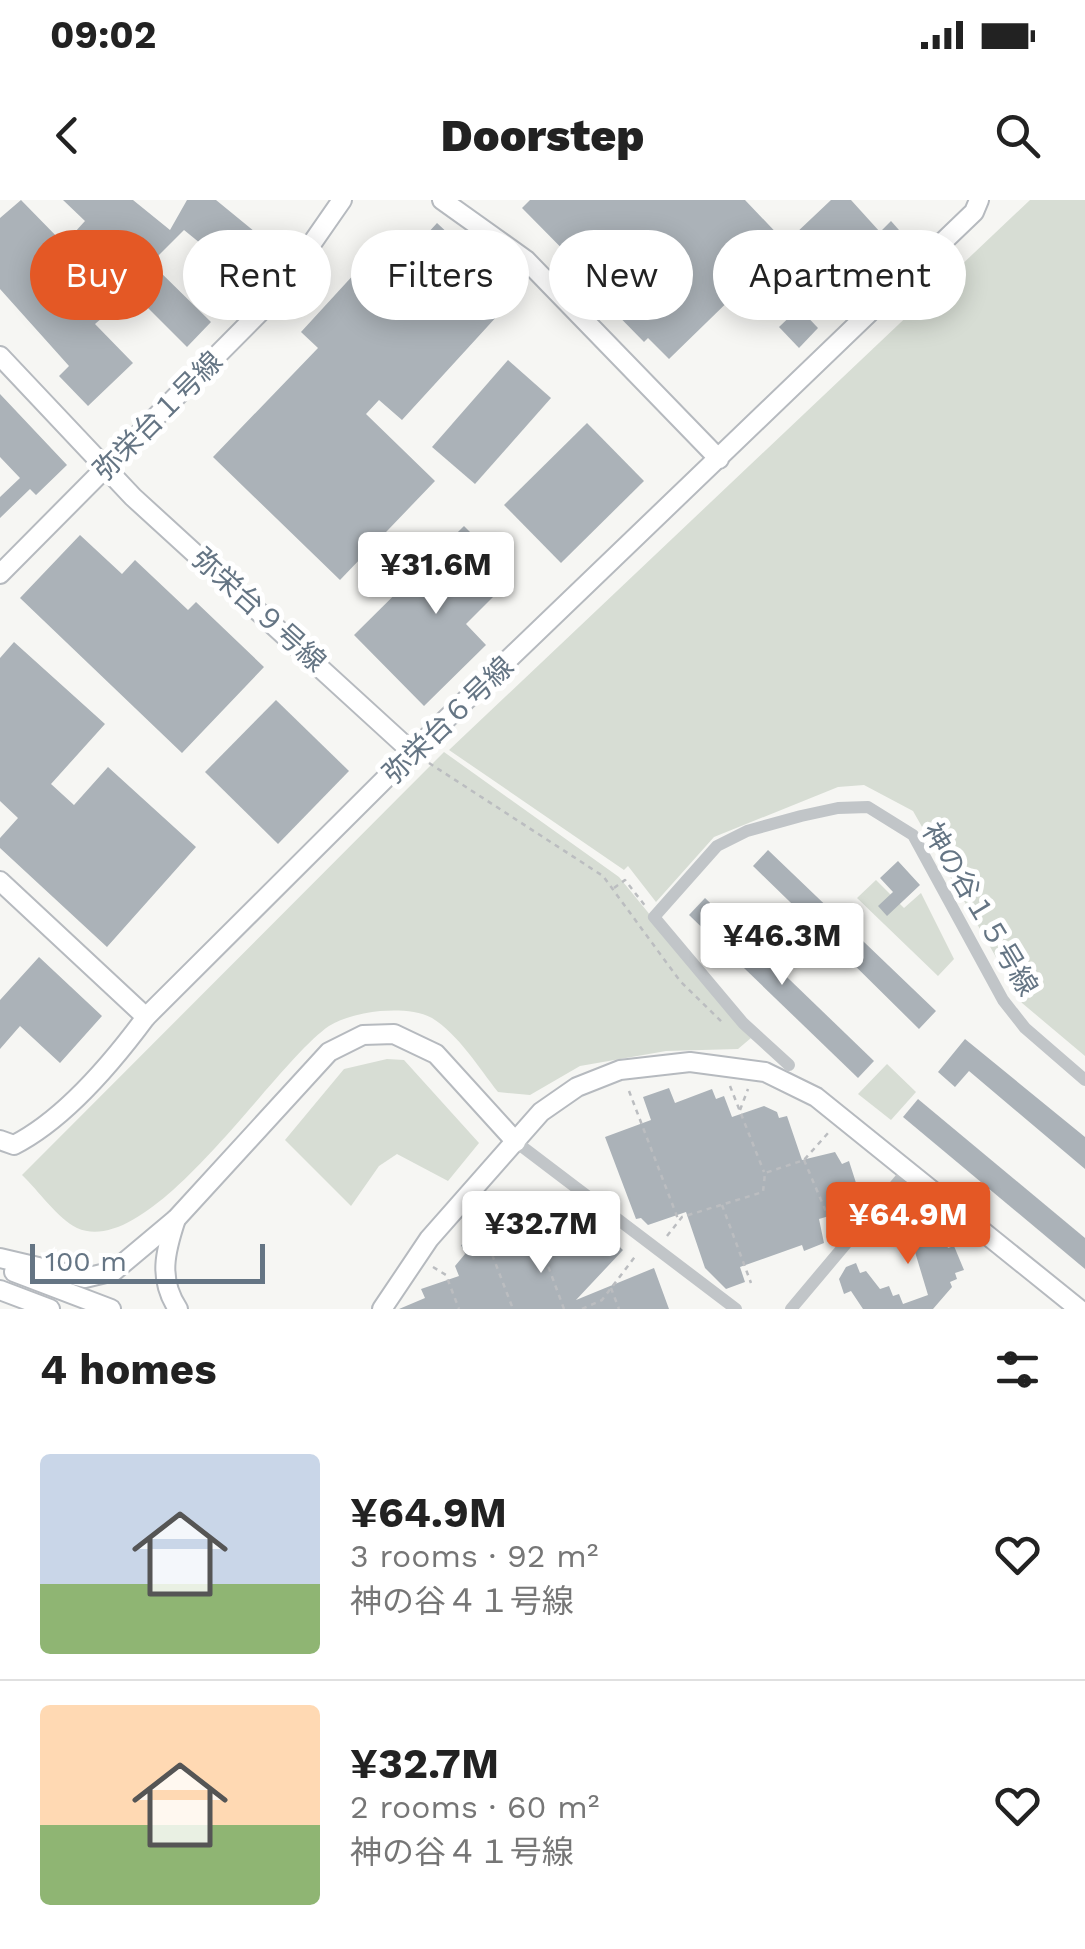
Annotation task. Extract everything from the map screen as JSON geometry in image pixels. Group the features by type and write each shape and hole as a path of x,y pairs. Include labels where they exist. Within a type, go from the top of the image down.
{"street":[{"name":"弥栄台１号線","path":"0,574 274,298 342,200"},
{"path":"442,200 526,260 719,459"},
{"name":"弥栄台６号線","path":"0,1140 14,1145 38,1132 127,1043 146,1017 412,752 974,212 978,200"},
{"name":"弥栄台９号線","path":"0,356 106,469 412,752"},
{"name":"神の谷１５号線","path":"654,917 704,857 747,831 838,808 868,807 913,836 1003,1000 1025,1028 1085,1080"},
{"path":"0,881 146,1017"},
{"path":"654,917 742,1023 789,1064"},
{"path":"0,1262 58,1274 101,1276 176,1218 329,1052 363,1034 394,1034 436,1054 516,1142 736,1309"},
{"path":"382,1309 429,1239 541,1112 577,1088 620,1070 716,1062 765,1072 816,1097 1080,1309 1085,1303"},
{"path":"791,1309 908,1170"},
{"path":"176,1218 166,1247 164,1282 178,1309"},
{"path":"0,1262 111,1309"},
{"path":"0,1290 50,1309"},
{"path":"0,1298 19,1309"}],"path":[{"path":"412,752 603,876 680,981 726,1025"},
{"path":"612,889 624,880 654,917"},
{"path":"662,1242 678,1221 763,1192 765,1173 730,1084"},
{"path":"740,1111 748,1089"},
{"path":"629,1091 678,1221"},
{"path":"765,1173 804,1160 830,1131"},
{"path":"804,1160 837,1236"},
{"path":"722,1205 751,1283"},
{"path":"564,1309 534,1228 574,1213"},
{"path":"470,1223 485,1236 513,1309"},
{"path":"582,1309 602,1300 638,1253"},
{"path":"433,1267 446,1275 459,1309"},
{"path":"611,1288 619,1309"}],"shaded area":[{"path":"1030,200 1085,200 1085,1056 1022,1003 913,811 864,785 838,787 714,837 656,902 628,866 624,870 449,750 903,320 966,320 966,261"},
{"path":"444,752 619,877 751,1038 738,1049 666,1051 580,1066 530,1095 498,1092 459,1042 426,1015 380,1011 354,1016 329,1026 305,1047 210,1154 140,1216 107,1230 77,1228 63,1218 22,1175"},
{"path":"876,880 904,908 921,893 954,959 938,976 857,898"},
{"path":"387,1059 404,1060 479,1143 448,1181 397,1154 379,1166 351,1206 285,1140 344,1069"},
{"path":"887,1064 916,1092 891,1120 858,1094"}],"building":[{"path":"21,200 50,230 30,230 30,320 100,320 95,324 133,363 88,406 59,376 69,366 0,289 0,218"},
{"path":"63,200 133,200 170,230 187,200 216,200 253,230 183,231 163,251 163,230 77,230 85,221"},
{"path":"530,200 745,200 774,230 713,230 713,316 669,359 648,338 644,342 622,320 693,320 693,230 549,230 549,235 522,208"},
{"path":"831,200 851,200 878,230 799,230"},
{"path":"891,221 899,230 882,230"},
{"path":"163,275 183,294 183,320 211,322 187,347 160,320"},
{"path":"351,278 351,320 493,320 402,420 379,400 366,414 435,481 340,580 213,457 318,348 301,332 312,320 331,320 331,299"},
{"path":"786,320 810,320 818,328 799,348 779,327"},
{"path":"508,360 551,398 475,484 432,447"},
{"path":"0,394 67,465 36,495 30,489 0,518 0,497 20,478 0,457"},
{"path":"587,423 644,481 561,563 504,505"},
{"path":"464,526 514,576 466,624 486,645 424,706 354,635"},
{"path":"80,535 122,574 135,560 188,610 196,602 264,667 182,753 20,598"},
{"path":"14,642 105,724 51,784 74,805 108,767 196,847 107,947 0,848 0,838 18,818 0,801 0,658"},
{"path":"276,700 349,771 278,844 205,772"},
{"path":"768,850 936,1011 919,1029 838,949 819,968 805,954 824,935 753,866"},
{"path":"898,861 920,885 887,916 878,906 893,892 880,878"},
{"path":"705,898 874,1061 858,1078 689,915"},
{"path":"39,957 102,1016 60,1063 20,1026 0,1049 0,1000"},
{"path":"965,1039 1085,1137 1085,1169 969,1071 955,1087 938,1072"},
{"path":"669,1088 675,1103 712,1089 716,1099 724,1096 732,1117 764,1106 777,1112 779,1118 787,1116 802,1160 835,1152 842,1164 849,1161 857,1186 853,1209 819,1219 824,1243 804,1251 802,1245 740,1267 745,1282 726,1289 705,1268 686,1212 648,1225 641,1218 636,1219 605,1137 651,1120 643,1097"},
{"path":"918,1099 1085,1238 1085,1269 903,1117"},
{"path":"904,1205 908,1216 915,1213 928,1231 934,1229 938,1240 944,1237 948,1248 954,1246 964,1270 955,1273 957,1279 950,1282 952,1287 933,1309 863,1309 851,1291 844,1294 839,1279 846,1267 856,1263 860,1273 866,1271 880,1289 889,1286 893,1296 899,1294 903,1304 928,1295 915,1252 910,1255 905,1244 899,1246 895,1235 890,1237 882,1217"},
{"path":"576,1223 584,1246 600,1229 623,1250 576,1300 654,1268 669,1309 399,1309 425,1298 421,1289 459,1276 455,1266 465,1254 461,1245 479,1238 481,1244 525,1228 530,1241"}]}
